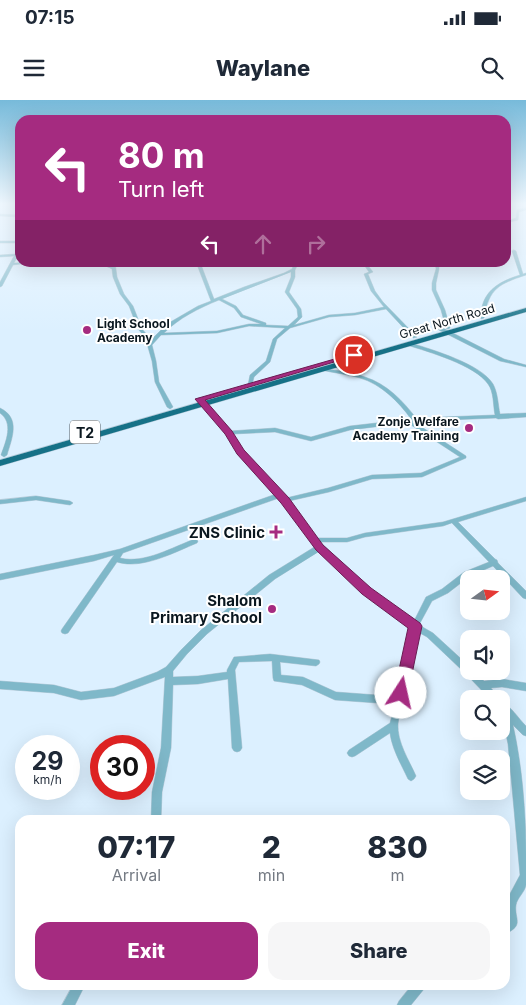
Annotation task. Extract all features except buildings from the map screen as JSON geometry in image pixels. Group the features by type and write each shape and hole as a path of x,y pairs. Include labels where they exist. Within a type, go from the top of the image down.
{"highway":[{"name":"Great North Road","path":"1,458 409,344 445,330 526,305"},
{"name":"Great North Road","path":"1,458 170,407 202,401 250,384 415,337 526,310"}],"street":[{"path":"482,318 484,302 492,289 500,283 524,275 514,251"},
{"path":"0,256 15,255"},
{"path":"0,286 15,259"},
{"path":"114,267 122,294 131,306 140,329 150,344 157,382 170,407"},
{"path":"200,267 213,301"},
{"path":"250,384 252,376 268,362 275,339 300,317 299,309 287,292 293,277 294,267"},
{"path":"367,267 371,272 366,274 371,287 386,308 415,337"},
{"path":"438,267 434,289 437,300 443,309 445,330 502,360 526,366"},
{"path":"150,344 176,321 213,301 293,270"},
{"path":"219,299 235,308 242,316 267,326"},
{"path":"160,334 217,332 243,326 290,327 329,316 386,308"},
{"path":"409,344 473,369 486,377 493,387 498,417"},
{"path":"0,577 121,551 282,498 329,490 372,477 422,475 464,457 413,421 400,400 373,382 362,377 323,369"},
{"path":"202,401 229,433 240,452 282,498 320,548 366,591 430,635 460,663"},
{"path":"0,410 11,420 12,428 1,458"},
{"path":"229,433 275,430 311,439 350,428 437,418 526,415"},
{"path":"0,502 36,498 70,502"},
{"path":"315,540 348,540 365,535 414,529 454,521 526,499"},
{"path":"454,521 526,596"},
{"path":"115,559 122,563 134,561 156,556 195,541"},
{"path":"0,685 54,689 81,696 126,688 169,670 204,632 295,561 320,548"},
{"path":"65,631 121,551"},
{"path":"411,776 398,746 394,725 402,701 401,693 415,626 429,599 445,591 467,574 495,562"},
{"path":"276,658 277,678 304,681 335,696 377,699 393,698 401,693"},
{"path":"236,748 231,670 237,660 276,658 316,662"},
{"path":"156,815 157,792 166,748 169,670"},
{"path":"170,681 198,680 232,675"},
{"path":"479,680 488,690"},
{"path":"484,685 502,683 526,687"},
{"path":"510,714 526,732"},
{"path":"352,753 394,725"},
{"path":"510,732 513,744 526,878 510,904 512,922 510,924"},
{"path":"70,1004 77,990"},
{"path":"403,1005 416,990"}],"place":[{"name":"Light School Academy","path":"87,330"},
{"name":"Zonje Welfare Academy Training","path":"469,428"},
{"name":"ZNS Clinic","path":"276,532"},
{"name":"Shalom Primary School","path":"272,609"}],"route":[{"path":"354,355 200,399 229,433 240,452 285,500 320,548 366,591 415,626 401,693"}]}
